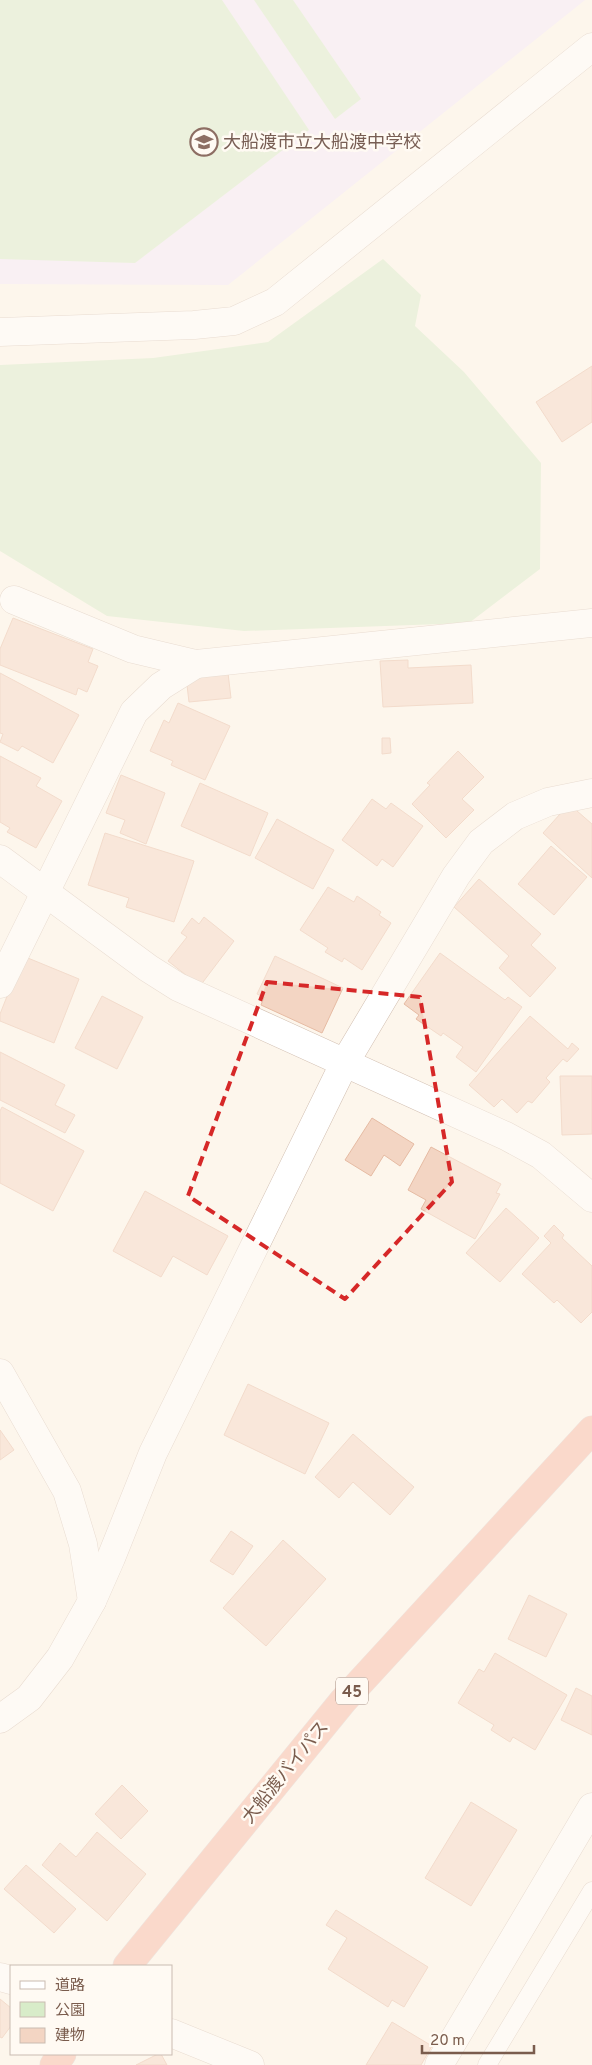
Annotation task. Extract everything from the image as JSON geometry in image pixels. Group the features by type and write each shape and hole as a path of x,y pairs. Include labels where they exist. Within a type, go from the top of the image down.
{"highway":[{"name":"大船渡バイパス","path":"128,1965 343,1701 592,1430"}],"street":[{"path":"0,332 194,325 234,321 274,302 592,47"},
{"path":"14,600 133,649 196,664 592,623"},
{"path":"0,984 134,712 161,686 196,664"},
{"path":"0,1719 29,1698 60,1658 92,1601 153,1453 344,1064 456,876 481,842 516,816 548,802 592,793"},
{"path":"0,860 148,968 178,987 513,1140 541,1155 592,1198"},
{"path":"0,1373 67,1491 83,1544 92,1601"},
{"path":"439,2065 592,1807"},
{"path":"172,2033 250,2065"}],"lane":[{"path":"488,2065 592,1891"}],"highlighted area":[{"path":"267,982 420,997 452,1182 345,1299 188,1196"}],"shaded area":[{"name":"大船渡市立大船渡中学校","path":"0,0 585,0 228,285 0,284"}],"green space":[{"path":"0,0 222,0 309,130 135,263 0,259"},
{"path":"254,0 293,0 361,99 335,119"},
{"path":"383,259 421,295 415,326 464,372 541,463 540,569 469,623 244,631 107,616 0,551 0,365 153,358 268,342"}],"building":[{"path":"592,366 592,422 562,442 536,402"},
{"path":"13,618 93,649 88,662 98,666 87,692 78,688 76,695 0,665 0,649"},
{"path":"408,660 408,668 471,665 473,703 383,707 380,661"},
{"path":"0,673 79,715 53,763 22,746 18,751 0,742 3,734 0,733"},
{"path":"228,673 231,698 189,702 186,677"},
{"path":"178,703 230,726 205,780 171,765 173,761 150,751 164,720 169,723"},
{"path":"382,738 390,738 391,753 382,754"},
{"path":"458,751 484,777 462,799 474,810 446,838 412,804 430,785 427,783"},
{"path":"0,756 41,778 36,786 62,801 36,848 7,832 10,828 0,822"},
{"path":"121,775 165,793 146,844 120,833 125,820 106,813"},
{"path":"200,783 268,813 250,856 181,826"},
{"path":"372,799 386,809 391,803 423,826 393,867 382,859 377,866 342,840"},
{"path":"569,804 592,824 592,878 543,833"},
{"path":"277,819 334,850 313,889 255,858"},
{"path":"105,833 194,861 174,922 126,907 129,898 88,885"},
{"path":"551,846 587,877 554,915 518,884"},
{"path":"479,879 541,934 531,945 556,968 530,997 499,968 509,956 454,907"},
{"path":"328,887 354,902 357,896 381,912 379,915 391,923 362,970 344,958 342,962 325,952 328,948 300,930"},
{"path":"204,917 234,941 200,986 168,961 187,937 181,933 192,918 199,924"},
{"path":"440,953 505,1000 508,997 522,1007 476,1072 456,1057 463,1047 443,1033 441,1036 416,1019 419,1015 404,1004"},
{"path":"23,956 79,979 54,1043 0,1021 0,1014"},
{"path":"275,956 343,988 322,1033 261,1005 264,997 257,994"},
{"path":"102,996 143,1017 117,1069 75,1048"},
{"path":"530,1016 568,1049 572,1043 579,1049 567,1062 563,1059 546,1078 550,1082 532,1103 528,1101 517,1113 502,1099 494,1107 469,1085"},
{"path":"0,1052 65,1085 55,1105 75,1115 65,1133 0,1100"},
{"path":"560,1076 592,1076 592,1134 562,1135"},
{"path":"2,1107 84,1151 53,1211 0,1183 0,1111"},
{"path":"372,1118 414,1144 400,1166 384,1155 371,1176 345,1160"},
{"path":"431,1147 501,1184 496,1193 500,1194 475,1239 421,1209 426,1200 408,1190"},
{"path":"145,1191 228,1236 207,1275 173,1256 161,1277 113,1251"},
{"path":"506,1208 539,1238 500,1282 466,1253"},
{"path":"554,1225 564,1235 562,1238 592,1266 592,1312 581,1323 557,1300 554,1303 522,1274 551,1243 544,1236"},
{"path":"248,1384 329,1423 305,1474 224,1435"},
{"path":"0,1430 14,1450 0,1460"},
{"path":"353,1434 414,1487 390,1515 353,1482 339,1498 315,1477"},
{"path":"231,1531 253,1546 233,1575 210,1561"},
{"path":"283,1540 326,1579 266,1646 223,1608"},
{"path":"529,1595 567,1614 546,1657 508,1639"},
{"path":"495,1653 567,1695 535,1750 513,1737 510,1742 491,1730 494,1725 458,1703 479,1669 484,1672"},
{"path":"576,1688 592,1696 592,1735 561,1720"},
{"path":"122,1785 148,1811 121,1839 95,1814"},
{"path":"471,1802 517,1830 471,1906 425,1878"},
{"path":"97,1832 146,1874 107,1921 42,1865 60,1843 76,1857"},
{"path":"26,1865 76,1909 54,1933 4,1889"},
{"path":"336,1910 428,1967 404,2007 392,2000 388,2007 328,1969 347,1938 326,1925"},
{"path":"0,1999 10,2007 10,2027 2,2038 0,2037"},
{"path":"392,2022 432,2046 421,2065 366,2065"},
{"path":"156,2055 162,2055 167,2065 136,2065"}],"place":[{"name":"大船渡市立大船渡中学校","path":"204,142"}]}
